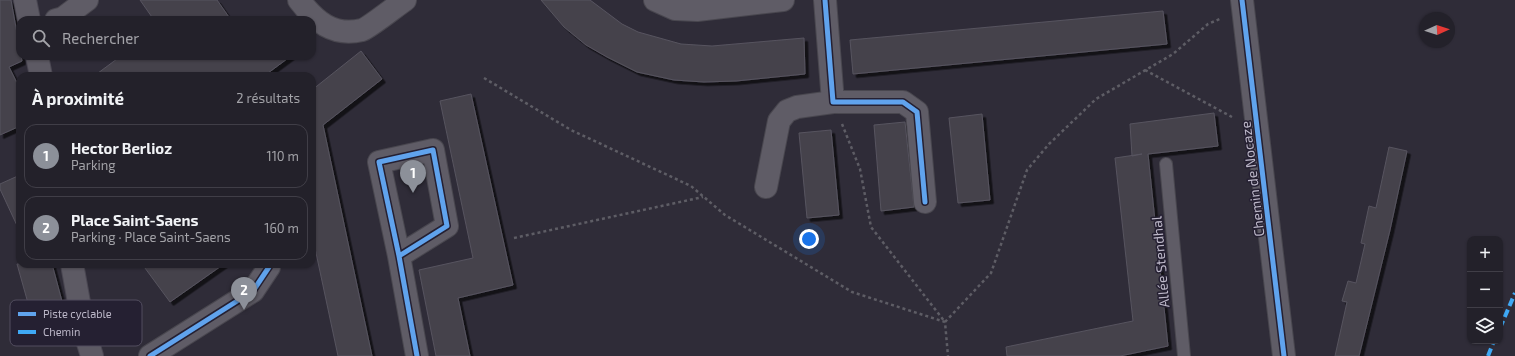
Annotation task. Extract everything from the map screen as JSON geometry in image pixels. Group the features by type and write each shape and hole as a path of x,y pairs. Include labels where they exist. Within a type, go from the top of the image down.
{"street":[{"path":"25,0 28,16"},
{"path":"66,16 87,0"},
{"path":"299,0 312,16"},
{"path":"316,19 322,24 335,30 363,30 405,0"},
{"path":"655,0 676,9 697,10 783,0"},
{"path":"825,0 833,102"},
{"name":"Chemin de Nocaze","path":"1243,5 1258,131 1280,355"},
{"path":"38,60 40,72"},
{"path":"766,187 779,121 787,111 797,107 833,102 903,102 917,112 925,202"},
{"path":"399,256 447,226 433,150 379,162 399,256 417,356"},
{"path":"73,268 79,300"},
{"path":"150,356 253,291 269,268"},
{"path":"89,346 92,356"}],"lane":[{"name":"Allée Stendhal","path":"1166,164 1184,356"}],"path":[{"path":"944,322 991,273 1027,170 1048,144 1096,99 1173,54 1208,24 1243,5"},
{"path":"1145,70 1258,131"},
{"path":"484,78 571,130 691,186 725,215 852,292 944,322"},
{"path":"833,102 860,170 871,227 944,322 948,356"},
{"path":"514,238 704,197"}],"building":[{"path":"0,0 11,0 16,28 16,60 22,61 9,67 16,81 16,128 0,135"},
{"path":"140,0 217,0 228,16 151,16"},
{"path":"541,0 590,0 622,24 638,32 681,44 712,46 804,38 805,74 736,81 704,82 674,80 637,72 586,45 564,27"},
{"path":"1163,11 1167,44 853,74 850,40"},
{"path":"361,51 382,79 323,125 372,356 338,356 316,253 316,87"},
{"path":"116,60 286,60 269,72 99,72"},
{"path":"471,94 513,285 458,298 470,356 436,356 419,270 473,258 440,101"},
{"path":"1214,113 1218,146 1148,154 1168,346 1120,356 1007,356 1006,347 1133,321 1115,158 1132,155 1130,124"},
{"path":"982,114 990,200 958,203 949,118"},
{"path":"905,122 914,207 881,211 874,125"},
{"path":"831,130 839,215 807,218 799,133"},
{"path":"1389,147 1407,151 1390,230 1359,356 1335,356 1347,302 1342,301 1348,281 1356,283 1365,244 1361,243 1369,206 1376,208"},
{"path":"16,177 16,223 0,189 0,184"},
{"path":"18,268 53,268 62,300 27,300"},
{"path":"145,268 218,268 170,302"}],"marked path":[{"path":"1503,321 1515,293"},
{"path":"1488,356 1493,344"}],"cycle path":[{"path":"825,0 833,102 903,102 917,112 925,202"},
{"path":"1242,0 1284,356"},
{"path":"399,256 447,226 433,150 379,162 399,256 417,356"},
{"path":"150,356 253,291 268,268"}],"place":[{"name":"Hector Berlioz","path":"413,193"},
{"name":"Place Saint-Saens","path":"244,310"}]}
